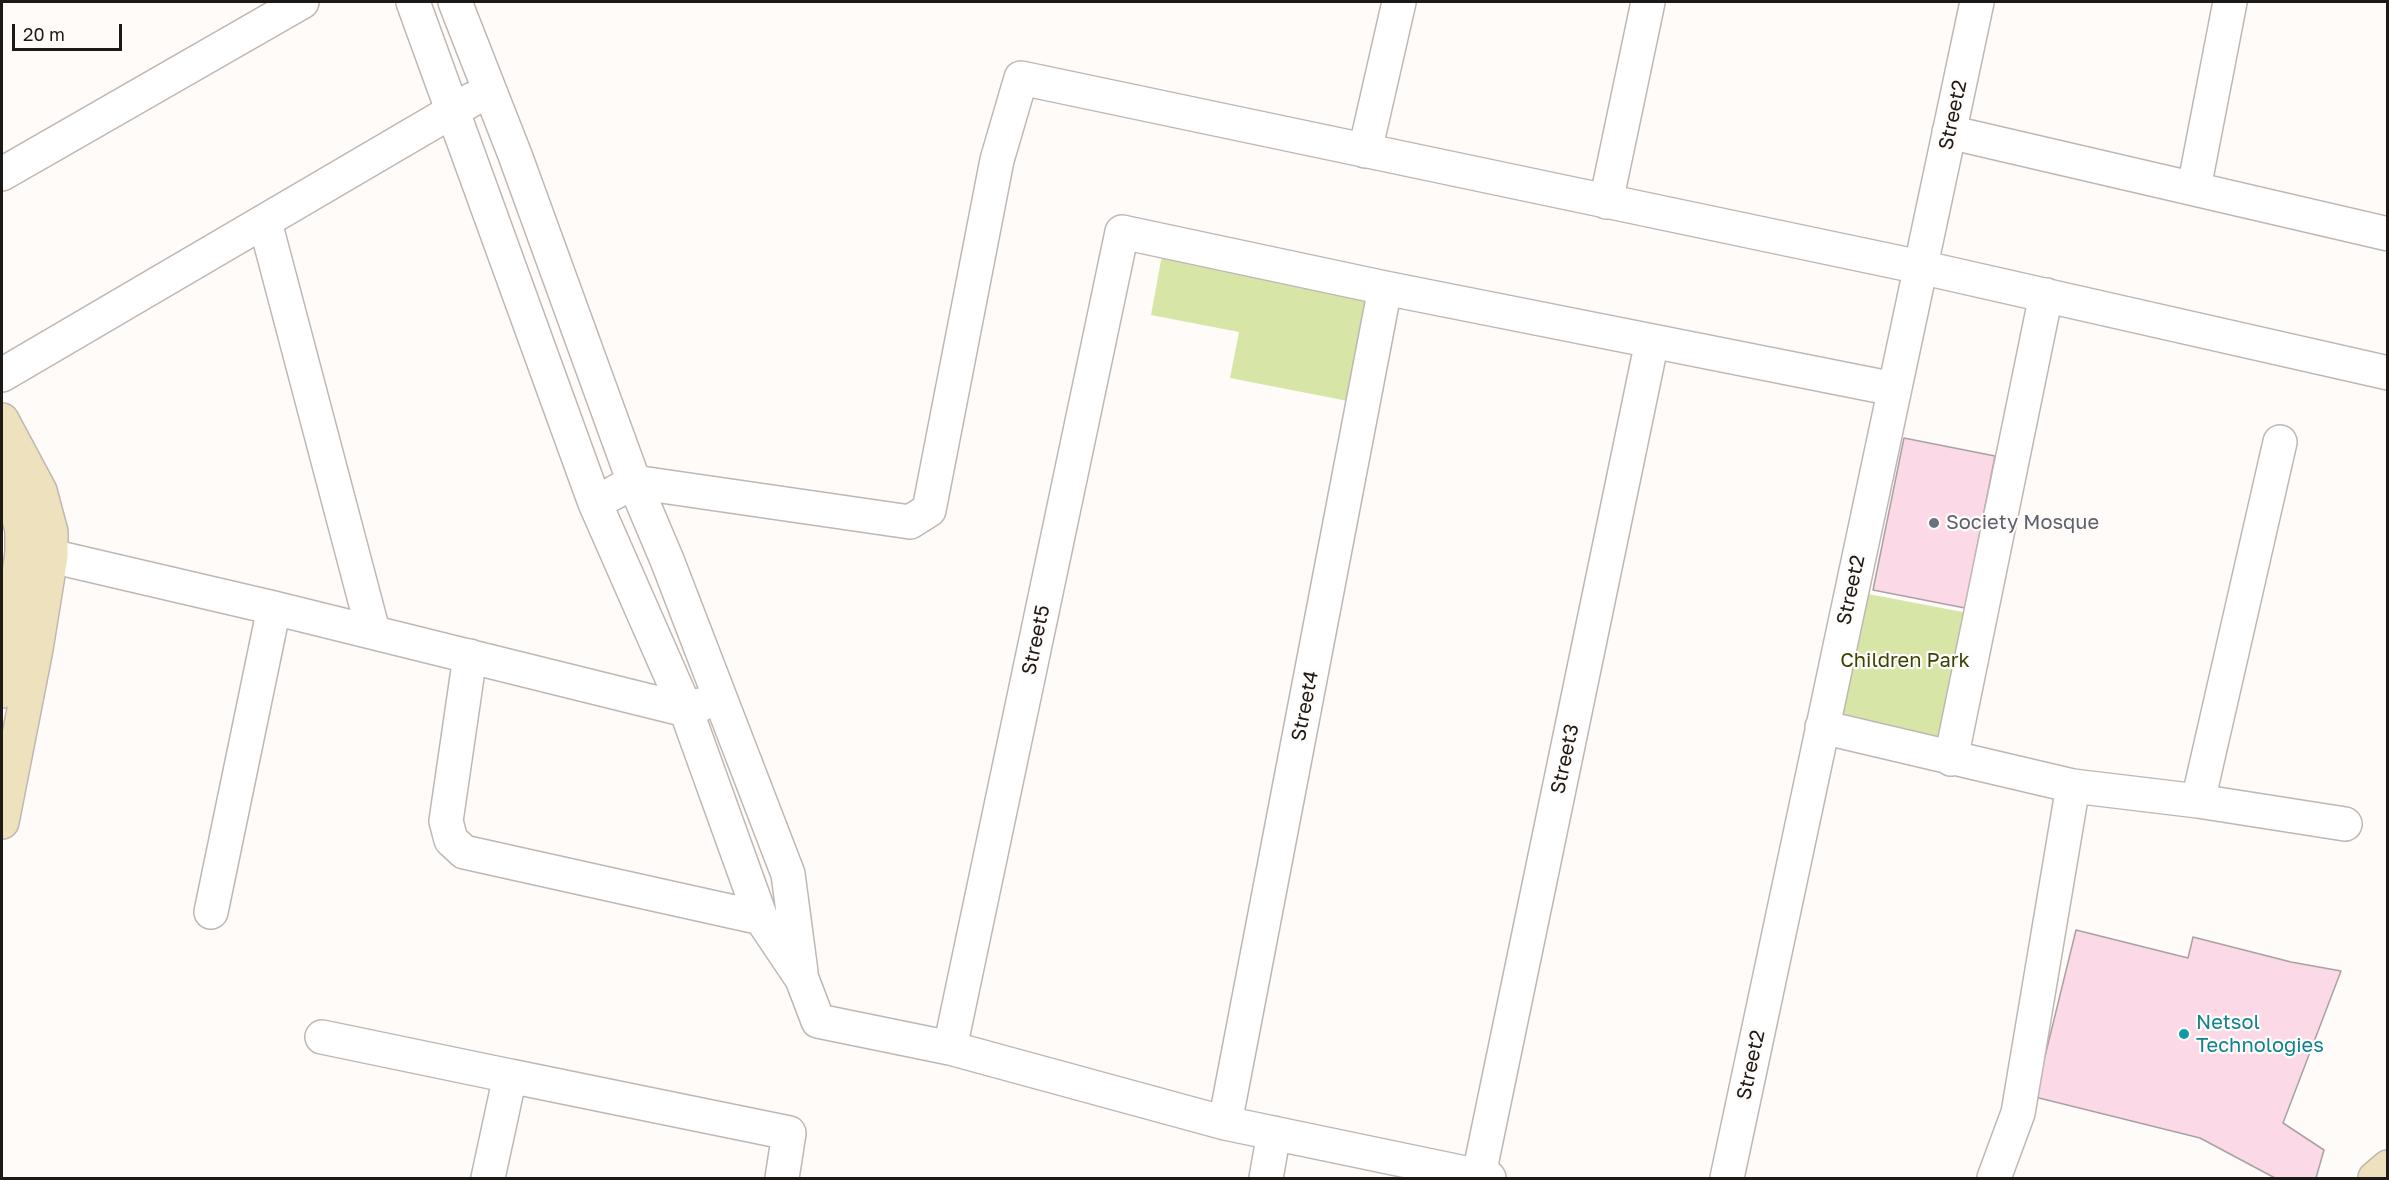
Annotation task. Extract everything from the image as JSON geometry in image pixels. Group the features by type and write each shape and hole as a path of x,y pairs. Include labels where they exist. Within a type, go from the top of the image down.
{"street":[{"path":"2,174 302,2"},
{"path":"413,2 595,503 686,711 761,918 802,979 818,1021 950,1048 1225,1123 1485,1178"},
{"path":"455,2 634,482 788,874 802,979"},
{"path":"1365,151 1399,2"},
{"path":"1606,202 1648,2"},
{"name":"Street2","path":"1727,1179 1977,2"},
{"path":"2194,189 2230,2"},
{"path":"595,503 634,482 910,522 929,510 997,159 1021,78 1920,267 2388,373"},
{"path":"2,375 489,89"},
{"path":"1949,132 2388,234"},
{"path":"265,222 373,631"},
{"name":"Street5","path":"950,1048 1122,232 1385,288"},
{"path":"1385,288 1894,389"},
{"name":"Street4","path":"1225,1123 1385,288"},
{"path":"1951,759 2046,295"},
{"name":"Street3","path":"1485,1178 1482,1160 1652,341"},
{"path":"2,420 40,491 51,532 36,554 16,644 2,691"},
{"path":"2198,801 2280,442"},
{"path":"2,473 17,508 22,530 36,554 373,631 686,711 720,697"},
{"path":"212,912 274,608"},
{"path":"2,822 16,644"},
{"path":"470,656 446,821 450,840 464,852 761,918"},
{"path":"1822,727 2073,786 2198,801 2345,824"},
{"path":"1994,1179 2018,1113 2073,786"},
{"path":"322,1037 789,1132 782,1179"},
{"path":"488,1179 510,1076"},
{"path":"1266,1179 1274,1133"},
{"path":"2375,1179 2388,1167"}],"green space":[{"path":"1162,255 1373,296 1353,402 1230,378 1239,332 1151,315"},
{"name":"Children Park","path":"1858,592 1973,614 1947,739 1838,713"}],"building":[{"name":"Society Mosque","path":"1904,438 1995,456 1965,608 1873,590"},
{"name":"Netsol Technologies","path":"2076,930 2188,958 2193,937 2291,962 2341,971 2283,1123 2324,1150 2316,1178 2275,1178 2200,1138 2035,1097"}],"place":[{"name":"Society Mosque","path":"1934,523"},
{"name":"Netsol Technologies","path":"2184,1034"}]}
